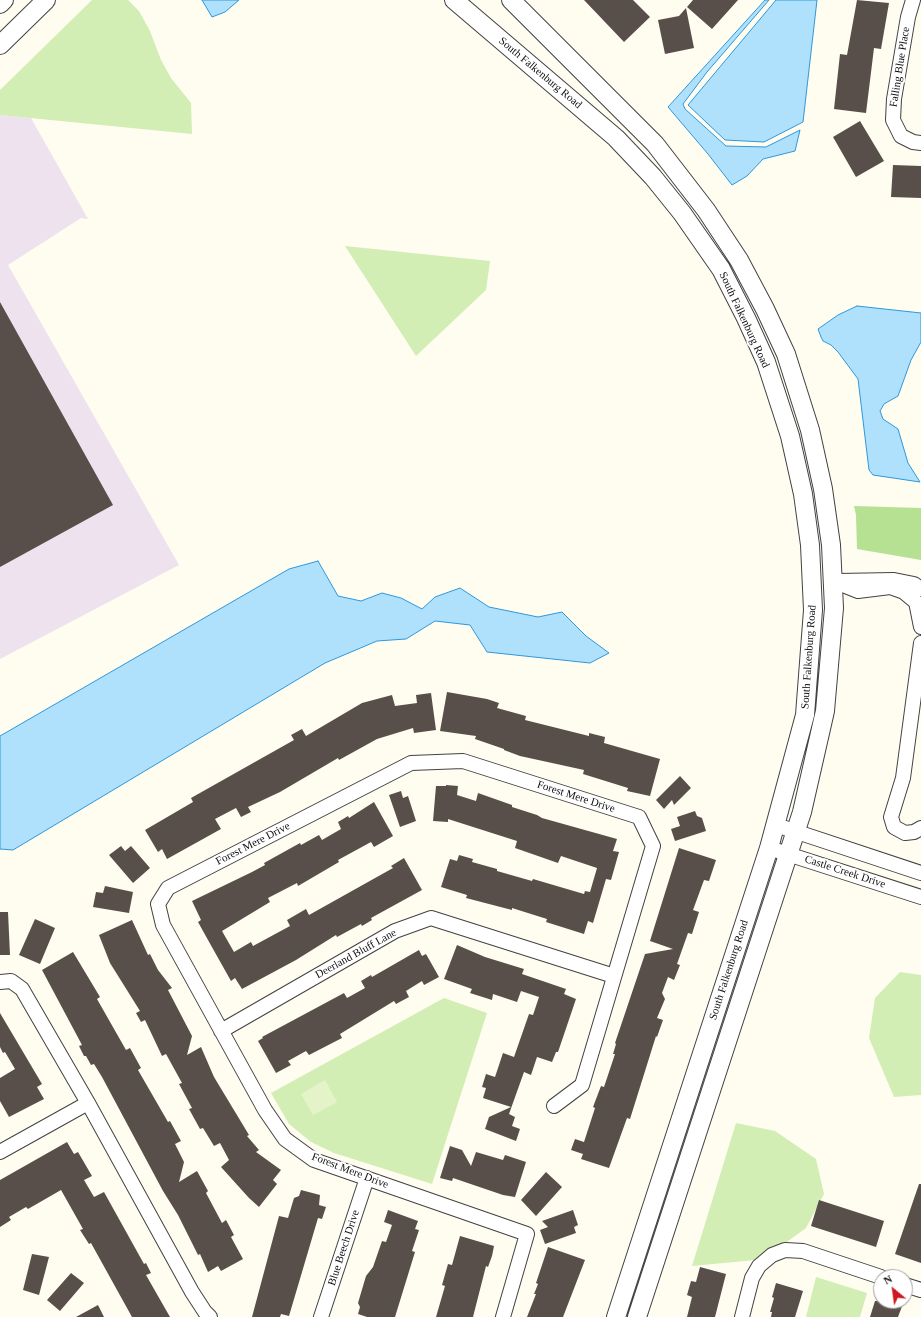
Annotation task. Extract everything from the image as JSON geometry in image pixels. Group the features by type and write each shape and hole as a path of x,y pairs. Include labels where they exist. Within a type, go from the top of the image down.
{"street":[{"path":"0,4 4,0"},
{"path":"0,45 46,0"},
{"name":"South Falkenburg Road","path":"454,0 616,138 653,178 682,213 721,269 766,362 790,436 803,494 810,545 813,610 805,715 769,848 616,1317"},
{"name":"South Falkenburg Road","path":"511,0 654,144 706,210 739,260 765,309 786,354 810,430 823,489 833,581 834,608 825,711 795,832 637,1317"},
{"name":"Falling Blue Place","path":"913,0 908,17 894,99 893,120 901,136 913,142 921,143"},
{"path":"803,494 811,512 817,566 824,576 858,591 890,587 904,592 916,602 921,626"},
{"path":"833,581 894,580 914,584 921,589"},
{"path":"921,643 906,764 891,817 894,827 905,833 914,832 921,828"},
{"name":"Forest Mere Drive","path":"503,1317 527,1234 314,1160 285,1139 264,1110 163,925 158,904 168,888 411,763 463,761 639,817 653,846 582,1085 554,1106"},
{"name":"Castle Creek Drive","path":"776,825 921,873"},
{"name":"Castle Creek Drive","path":"769,848 921,897"},
{"name":"Deerland Bluff Lane","path":"221,1031 395,931 431,918 614,976"},
{"path":"0,982 11,981 22,988 88,1103 192,1292 210,1317"},
{"path":"0,1152 88,1103"},
{"name":"Blue Beech Drive","path":"321,1317 367,1178"},
{"path":"742,1317 752,1278 759,1266 772,1255 785,1250 803,1252 873,1274"}],"shaded area":[{"path":"0,115 31,118 88,219 81,218 8,265 179,565 0,659"}],"green space":[{"path":"92,0 128,0 139,11 150,31 161,60 171,78 191,103 192,134 0,115 0,90"},
{"path":"345,246 490,261 486,290 416,356"},
{"path":"854,506 921,508 921,560 857,549 856,515"},
{"path":"900,972 921,975 921,1095 894,1097 869,1038 875,998"},
{"path":"444,998 487,1013 432,1184 334,1153 311,1142 289,1124 271,1093"},
{"path":"325,1080 337,1102 313,1115 301,1094"},
{"path":"736,1123 775,1131 816,1159 824,1194 806,1228 784,1244 768,1249 755,1260 692,1266"},
{"path":"816,1277 867,1293 860,1317 806,1317"}],"water":[{"path":"202,0 239,0 225,12 212,17"},
{"path":"765,0 769,0 707,72 683,104 685,109 726,146 766,147 800,130 795,151 763,159 747,176 732,185 668,107"},
{"path":"776,0 817,0 803,122 764,142 725,140 688,105"},
{"path":"857,306 921,313 921,342 911,360 898,396 884,404 880,411 883,419 898,429 908,463 920,482 873,475 869,470 858,379 838,352 831,345 823,341 818,329 838,315"},
{"path":"318,561 338,596 361,601 382,593 401,598 422,609 435,597 460,588 489,607 538,617 562,612 586,636 609,653 590,663 487,652 470,625 435,621 406,639 377,641 325,663 13,850 0,849 0,736 289,569"}],"building":[{"path":"584,0 633,0 650,17 624,42"},
{"path":"693,0 738,0 712,29 687,7"},
{"path":"857,0 889,3 881,49 874,48 866,113 834,109 840,54 847,55"},
{"path":"686,8 694,48 665,54 658,20 679,16"},
{"path":"860,121 884,161 856,177 833,137"},
{"path":"893,165 921,166 921,198 891,197"},
{"path":"0,302 113,505 0,567"},
{"path":"447,692 487,699 499,703 497,708 526,716 525,720 589,736 589,733 605,737 604,743 660,759 650,796 627,791 628,788 583,774 584,770 520,756 475,739 476,736 440,731"},
{"path":"431,693 436,730 414,733 413,728 377,739 339,760 338,758 280,792 248,807 251,812 241,817 236,808 215,819 221,829 167,859 162,849 158,852 145,830 193,802 191,798 294,740 291,735 302,729 306,736 362,703 392,695 395,706 417,703 416,695"},
{"path":"680,776 691,788 674,805 672,800 664,809 656,800"},
{"path":"436,786 458,786 457,795 476,801 478,793 542,818 617,839 613,851 619,852 611,880 606,879 593,923 588,921 584,934 546,922 547,919 512,908 512,910 466,898 467,895 441,887 450,859 457,861 459,855 473,859 472,862 497,869 497,871 532,881 533,879 584,894 585,891 590,892 597,868 561,856 558,863 515,848 517,841 448,819 448,822 433,821"},
{"path":"401,791 403,798 408,796 416,821 400,827 389,795"},
{"path":"374,802 393,836 374,847 371,842 338,860 339,862 298,886 297,883 268,898 270,902 222,931 234,952 251,942 253,946 290,926 287,920 306,909 309,915 393,868 391,866 404,858 422,890 371,918 372,920 362,926 361,924 337,937 336,935 296,960 242,989 235,978 231,981 198,922 201,920 192,901 252,872 265,865 264,863 300,843 301,845 319,835 322,840 341,829 338,822 348,816 349,818"},
{"path":"695,811 697,816 702,818 706,831 675,841 671,829 680,826 677,817"},
{"path":"121,846 125,851 131,846 150,868 133,883 109,855"},
{"path":"679,848 716,860 709,881 704,880 693,910 699,912 692,934 688,933 677,964 680,965 674,980 668,977 662,993 665,999 657,1018 663,1020 657,1037 656,1036 630,1119 627,1118 609,1168 581,1159 583,1154 571,1150 575,1139 584,1142 595,1108 593,1107 601,1086 604,1087 615,1054 613,1054 615,1043 645,954 673,949 650,941"},
{"path":"105,886 133,892 129,913 93,907 96,892 103,893"},
{"path":"0,912 8,912 10,955 0,955"},
{"path":"35,919 55,928 40,964 19,955"},
{"path":"132,920 148,955 150,954 158,970 172,988 168,990 192,1036 187,1055 201,1047 214,1077 249,1135 247,1136 259,1150 256,1152 281,1170 273,1180 277,1184 259,1207 221,1167 229,1160 220,1143 214,1146 203,1128 200,1129 189,1109 192,1108 179,1084 182,1083 166,1054 162,1056 145,1020 141,1022 136,1013 140,1011 110,963 99,935"},
{"path":"457,945 485,957 524,969 522,974 566,989 564,994 576,999 558,1052 556,1052 552,1062 537,1057 531,1075 524,1072 509,1114 515,1117 512,1126 520,1129 516,1141 485,1129 489,1117 511,1107 483,1098 486,1088 482,1087 486,1074 495,1077 503,1053 514,1057 529,1014 533,1015 539,997 521,991 517,1002 493,994 492,1000 470,993 472,989 444,979"},
{"path":"419,950 422,956 426,954 439,977 424,985 422,981 406,991 409,997 396,1004 394,1001 340,1034 342,1038 309,1055 306,1051 288,1061 291,1065 276,1073 258,1041 263,1038 262,1037 344,993 347,998 365,988 361,981 371,975 372,977"},
{"path":"73,952 100,997 97,999 126,1050 130,1048 141,1068 138,1070 168,1122 170,1121 181,1141 175,1144 184,1162 179,1182 197,1171 208,1191 206,1193 222,1223 226,1220 234,1235 231,1237 243,1259 221,1271 218,1266 208,1272 200,1254 198,1255 178,1215 163,1191 102,1077 94,1064 91,1065 86,1056 84,1056 79,1046 82,1045 42,970"},
{"path":"0,1013 42,1084 37,1087 44,1099 9,1117 0,1101 0,1078 15,1069 5,1052 3,1053 0,1047"},
{"path":"67,1142 74,1154 78,1152 92,1176 84,1180 94,1197 104,1192 144,1264 146,1263 151,1273 146,1275 170,1317 132,1317 91,1243 89,1244 80,1230 83,1229 61,1190 28,1209 26,1207 9,1217 11,1220 0,1227 0,1180"},
{"path":"450,1146 462,1150 471,1166 476,1152 503,1160 505,1155 526,1162 515,1197 503,1195 453,1178 452,1181 440,1178"},
{"path":"546,1172 562,1187 536,1216 521,1200"},
{"path":"919,1184 921,1184 921,1263 895,1254"},
{"path":"301,1190 320,1195 319,1205 326,1207 322,1219 318,1218 289,1316 281,1314 280,1317 252,1317 279,1216 288,1218 294,1198 299,1196"},
{"path":"819,1200 884,1221 876,1247 811,1226"},
{"path":"388,1210 418,1221 415,1229 419,1230 412,1251 415,1252 395,1317 367,1317 358,1314 360,1307 358,1303 366,1276 373,1267 382,1241 386,1242 392,1225 384,1222"},
{"path":"573,1210 578,1225 574,1227 576,1233 545,1244 540,1230 548,1227 542,1221"},
{"path":"460,1236 494,1246 492,1256 488,1267 486,1266 473,1317 436,1317 445,1286 442,1285 448,1264 452,1265"},
{"path":"548,1247 585,1260 563,1317 527,1317 536,1294 534,1294 538,1284 536,1283"},
{"path":"32,1254 49,1257 39,1295 23,1290"},
{"path":"700,1267 726,1274 715,1317 687,1317 692,1297 687,1295 691,1281 696,1282"},
{"path":"71,1273 84,1283 60,1311 47,1300"},
{"path":"776,1283 803,1291 795,1317 771,1317 772,1312 770,1312 774,1298 772,1297"},
{"path":"98,1305 104,1317 76,1317"},
{"path":"873,1307 873,1309 901,1309 898,1317 870,1317"}]}
